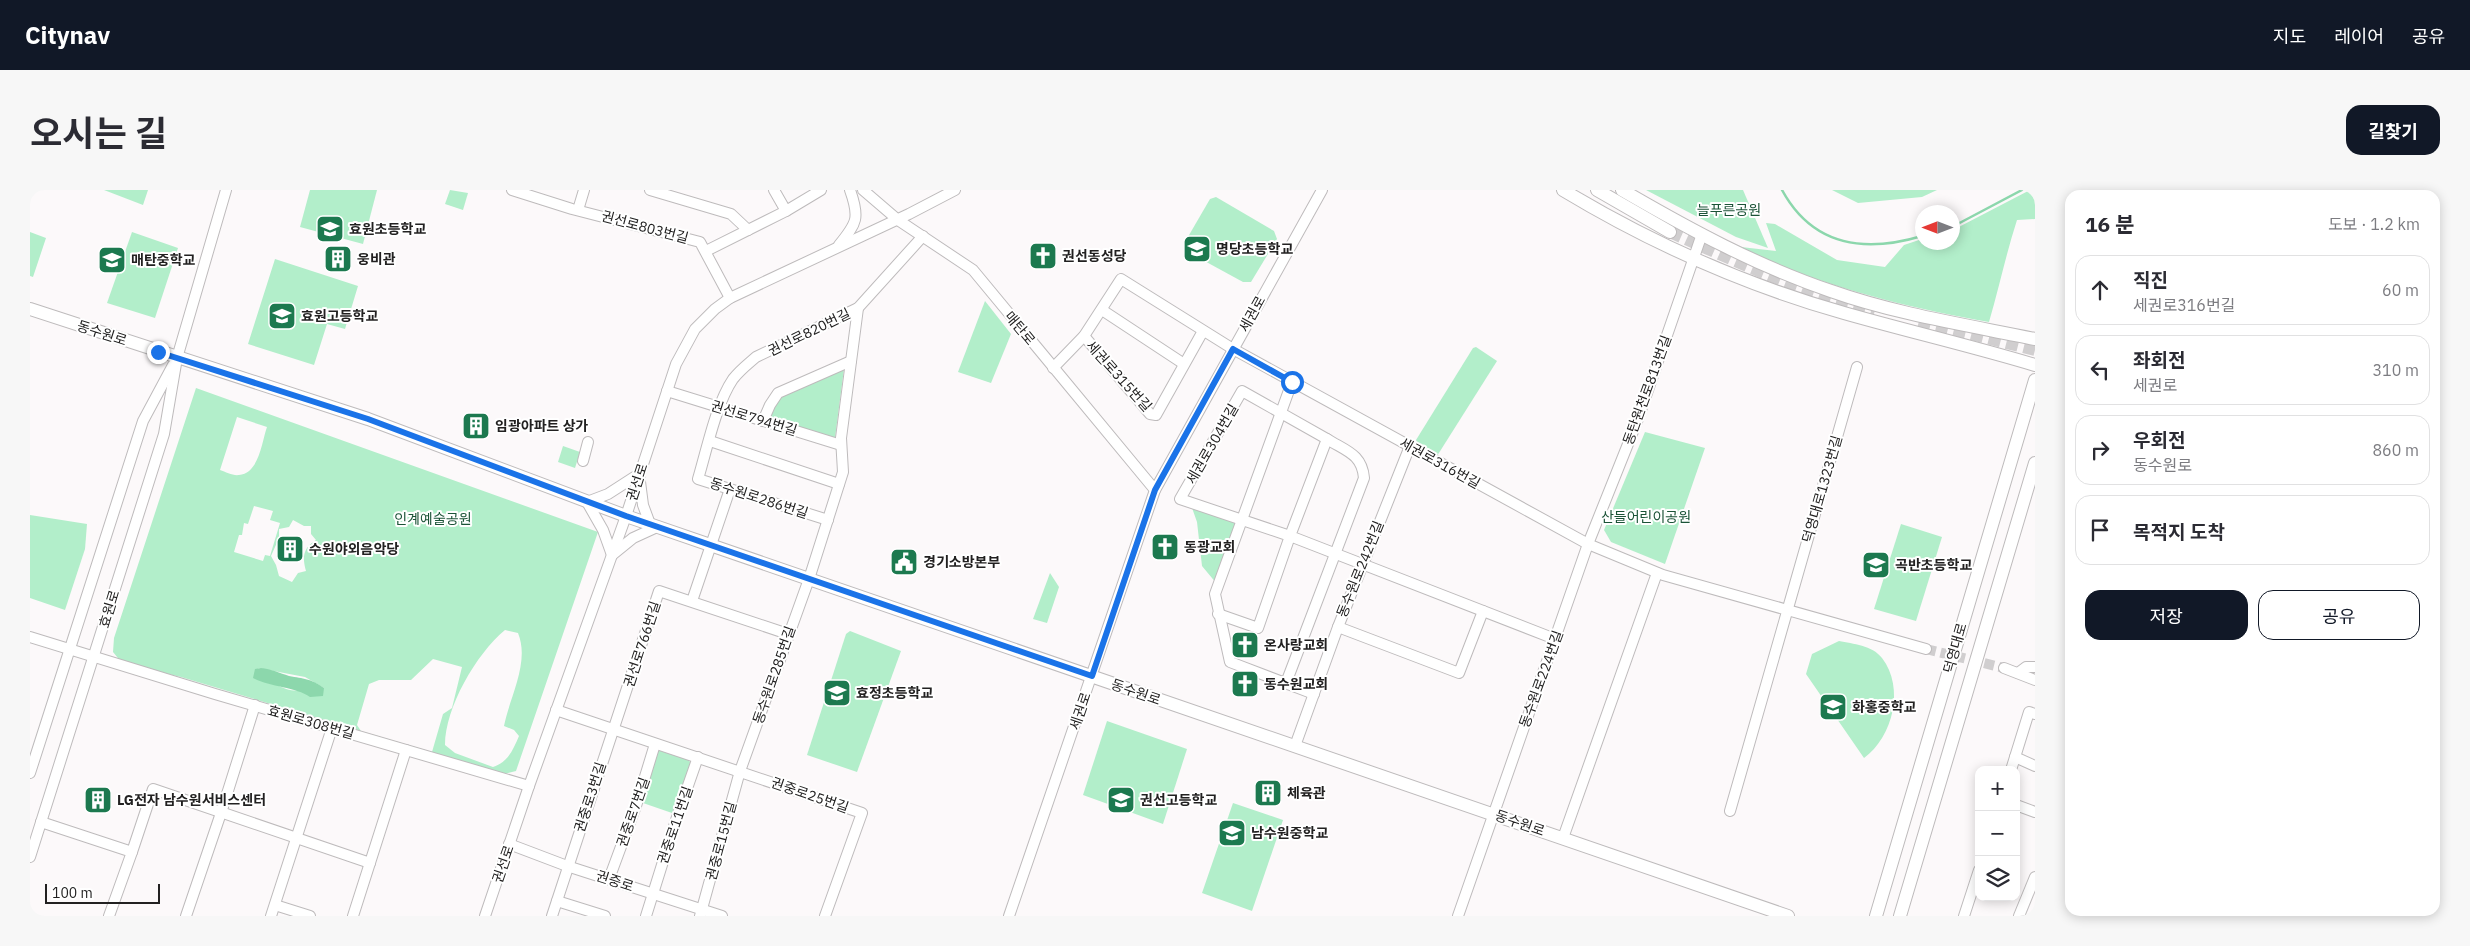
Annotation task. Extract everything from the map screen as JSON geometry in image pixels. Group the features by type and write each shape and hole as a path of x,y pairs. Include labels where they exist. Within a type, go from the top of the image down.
{"main road":[{"path":"1563,190 1610,218 1695,260 1843,313 2035,364"},
{"path":"1597,190 1670,232"},
{"path":"1622,190 1753,261 1832,292 1922,316 2035,339"},
{"name":"동수원로","path":"30,309 368,419 654,526 1788,916"},
{"name":"덕영대로","path":"1876,916 2035,380"},
{"name":"덕영대로","path":"1900,916 2035,463"},
{"path":"2028,488 2035,476"}],"street":[{"name":"효원로","path":"30,857 164,434 178,358 226,190"},
{"name":"권선로803번길","path":"512,190 528,192 578,210 700,242 730,298"},
{"path":"578,210 584,190"},
{"path":"650,190 732,214 748,230"},
{"path":"688,201 690,190"},
{"path":"774,190 786,211"},
{"path":"706,251 786,211 821,190"},
{"path":"837,248 852,229 857,218 850,190"},
{"name":"매탄로","path":"863,190 898,220 973,270 1155,490"},
{"name":"권선로","path":"485,916 529,786 626,516 676,364 688,340 704,318 730,298 898,220 955,190"},
{"name":"세권로","path":"1008,916 1155,490 1322,190"},
{"name":"동탄원천로813번길","path":"1588,544 1638,419 1695,260 1702,234"},
{"name":"권선로820번길","path":"720,408 732,380 756,357 858,308 923,236"},
{"name":"세권로315번길","path":"1053,368 1084,336 1121,279 1233,349"},
{"path":"809,579 843,472 841,445 858,308"},
{"path":"1102,310 1184,364"},
{"name":"세권로315번길","path":"1084,336 1150,414 1156,415 1204,330"},
{"name":"세권로316번길","path":"1233,349 1588,544"},
{"name":"효원로","path":"30,773 143,421 178,358"},
{"path":"763,421 778,393 851,361"},
{"name":"덕영대로1323번길","path":"1730,810 1857,367"},
{"path":"1292,382 1215,594 1230,662 1314,694"},
{"name":"세권로304번길","path":"1286,683 1334,553 1364,478 1363,465 1359,459 1327,439 1242,390 1180,499 1290,536 1334,553 1483,610 1555,638"},
{"name":"권선로794번길","path":"667,391 841,445"},
{"name":"동수원로286번길","path":"720,408 698,479 828,520"},
{"path":"1218,614 1258,628 1327,439"},
{"path":"583,461 588,442"},
{"path":"710,442 840,484"},
{"name":"동수원로242번길","path":"1295,746 1338,627 1410,446"},
{"path":"639,474 643,505 654,526 633,538 612,555 603,530 587,502 608,494 639,474"},
{"path":"730,489 692,601 788,634"},
{"path":"1588,544 1657,573 1788,612 1926,649"},
{"name":"동수원로224번길","path":"1458,916 1588,544"},
{"name":"동수원로","path":"1563,838 1657,573"},
{"name":"동수원로285번길","path":"740,771 809,579"},
{"name":"권선로766번길","path":"612,729 650,624 659,591 692,601"},
{"path":"1338,627 1459,672 1483,610"},
{"name":"효원로308번길","path":"30,636 94,657 529,786"},
{"path":"2018,673 2026,667 2035,668"},
{"path":"2004,668 2035,680"},
{"path":"186,916 255,705"},
{"path":"556,710 740,771"},
{"path":"2012,766 2029,712 2035,714"},
{"path":"271,916 332,728"},
{"name":"권중로3번길","path":"552,916 612,729"},
{"name":"권중로7번길","path":"609,879 636,806 655,744"},
{"path":"353,916 406,750"},
{"name":"권중로11번길","path":"646,916 698,758"},
{"path":"2015,758 2035,766"},
{"name":"권중로15번길","path":"701,914 740,771"},
{"name":"권중로25번길","path":"740,771 862,813 825,916"},
{"path":"108,916 153,789 370,863"},
{"path":"2020,806 2035,812"},
{"path":"41,822 132,852"},
{"name":"권중로","path":"509,844 567,866 652,894 701,914 722,916"},
{"path":"2019,916 2035,877"},
{"path":"1964,916 1975,882"},
{"path":"556,901 605,916"},
{"path":"275,905 310,916"}],"green space":[{"path":"104,190 148,190 143,205"},
{"path":"310,190 377,190 363,244 300,227"},
{"path":"450,190 468,193 463,210 445,204"},
{"name":"늘푸른공원","path":"1646,190 1743,190 1768,248 1736,237"},
{"path":"1832,190 1937,190 1922,197 1858,203"},
{"path":"2030,190 2035,190 2035,219 2017,220 1989,322 1927,310 1862,294 1799,273 1741,247 1776,251 1766,223 1775,224 1837,260 1885,267 1904,245 1915,241 1915,250 1960,250 1960,226"},
{"path":"1216,197 1274,231 1277,239 1251,282 1243,282 1188,252 1185,242 1210,199"},
{"path":"30,232 46,238 33,277 30,276"},
{"path":"132,232 178,248 155,318 107,303"},
{"path":"275,259 358,286 345,329 327,324 314,365 248,344"},
{"path":"985,301 1011,334 991,383 958,372"},
{"path":"1476,347 1497,361 1437,456 1417,443 1416,440 1473,348"},
{"path":"844,369 835,438 773,419 768,413 779,397"},
{"name":"인계예술공원","path":"196,388 598,532 516,771 504,774 181,677 122,663 113,652 114,638","holes":["237,417 267,427 259,456 251,469 246,473 237,475 220,470","254,506 273,511 270,520 280,523 270,556 265,555 263,561 234,552 239,535 242,535 244,523 248,524","293,520 304,526 311,526 311,534 316,540 308,546 305,553 306,571 298,573 292,582 279,576 271,556 279,538 279,529 289,527","505,630 518,633 522,656 518,679 504,726 514,730 519,736 506,759 493,767 455,753 445,745 446,730 456,699 473,667 483,653","433,659 462,667 452,708 443,714 432,752 361,731 357,725 369,684 379,680 411,680","258,668 305,677 324,688 295,691 280,686"]},
{"name":"산들어린이공원","path":"1645,432 1705,448 1665,564 1611,542 1604,530"},
{"path":"563,446 580,452 575,468 558,462"},
{"path":"1191,505 1240,522 1217,584 1202,566 1197,522"},
{"path":"30,515 87,524 85,549 65,610 30,598"},
{"path":"1901,524 1942,537 1916,621 1874,609"},
{"path":"1050,573 1059,587 1047,623 1033,619"},
{"path":"850,631 901,651 857,772 807,755 846,634"},
{"path":"1839,641 1873,650 1882,658 1889,670 1893,683 1893,711 1889,725 1874,749 1864,758 1806,674 1812,654"},
{"path":"1107,721 1187,749 1163,824 1083,795"},
{"path":"658,750 689,760 692,767 676,812 672,813 643,803 641,797"},
{"path":"1233,803 1283,820 1252,911 1202,893"}],"shaded area":[{"path":"261,668 315,682 324,688 323,696 310,697 297,691 253,678 255,669"}],"waterway":[{"path":"1782,190 1795,209 1809,224 1825,234 1842,241 1880,244 1915,238"},
{"path":"1960,223 2022,190"}],"tunnel":[{"path":"1670,232 1797,286 1875,310"},
{"path":"1919,321 2035,350"},
{"path":"1926,649 2004,668"}],"place":[{"name":"효원초등학교","path":"330,229"},
{"name":"명당초등학교","path":"1197,249"},
{"name":"권선동성당","path":"1043,256"},
{"name":"웅비관","path":"338,259"},
{"name":"매탄중학교","path":"112,260"},
{"name":"효원고등학교","path":"282,316"},
{"name":"임광아파트 상가","path":"476,426"},
{"name":"동광교회","path":"1165,547"},
{"name":"수원야외음악당","path":"290,549"},
{"name":"경기소방본부","path":"904,562"},
{"name":"곡반초등학교","path":"1876,565"},
{"name":"온사랑교회","path":"1245,645"},
{"name":"동수원교회","path":"1245,684"},
{"name":"효정초등학교","path":"837,693"},
{"name":"화홍중학교","path":"1833,707"},
{"name":"체육관","path":"1268,793"},
{"name":"LG전자 남수원서비스센터","path":"98,800"},
{"name":"권선고등학교","path":"1121,800"},
{"name":"남수원중학교","path":"1232,833"}],"route":[{"path":"158,352 368,419 626,516 1092,676 1155,490 1233,349 1292,382"}]}
